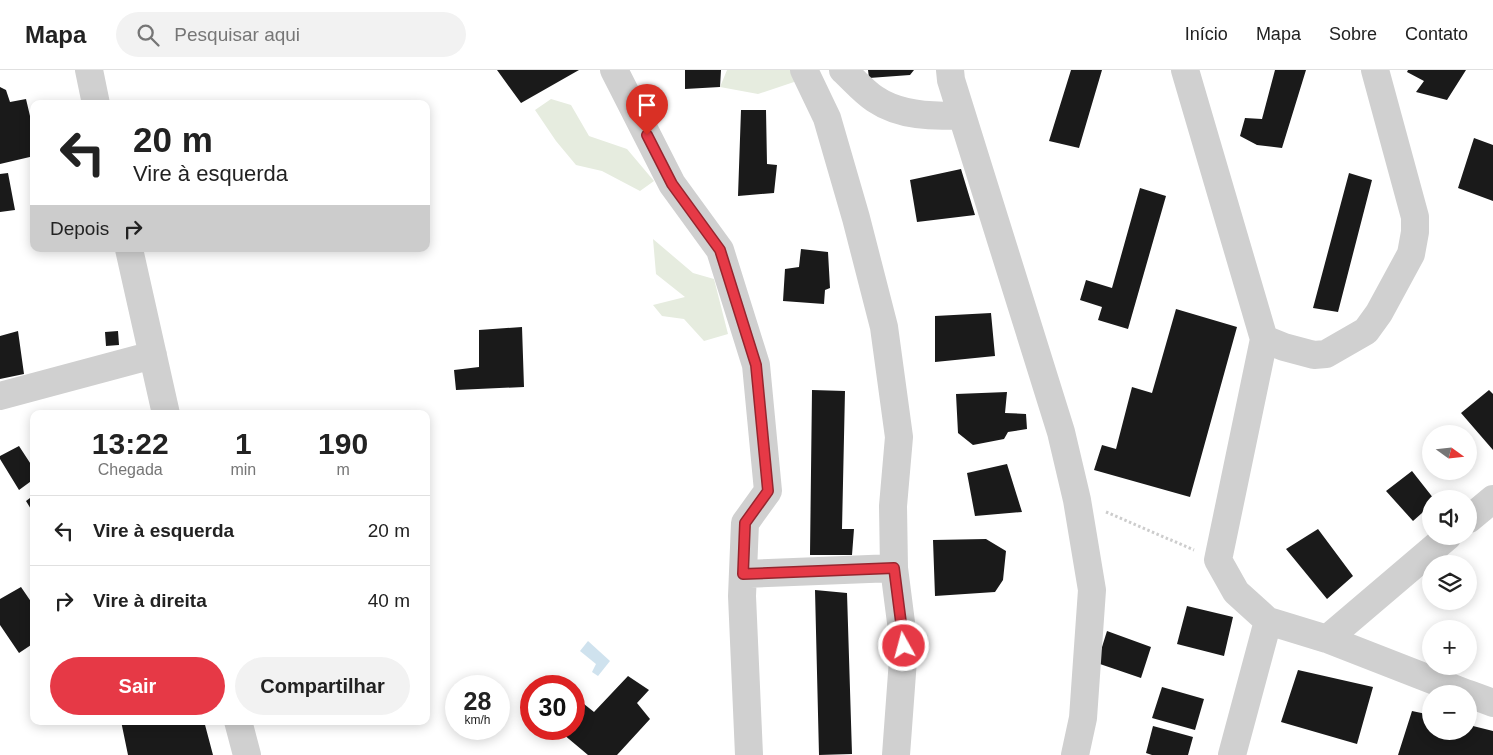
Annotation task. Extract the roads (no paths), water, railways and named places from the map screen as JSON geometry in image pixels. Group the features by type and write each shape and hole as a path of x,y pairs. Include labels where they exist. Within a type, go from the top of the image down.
{"street":[{"path":"89,70 95,100"},
{"path":"614,70 672,184 720,250 756,365 768,491 745,523 742,596 749,755"},
{"path":"804,70 827,118 856,218 884,328 899,437 893,506 894,568 904,646 896,755"},
{"path":"843,70 874,98 886,105 926,116 962,115"},
{"path":"950,70 951,80 1061,432 1077,500 1092,590 1083,718 1075,755"},
{"path":"1185,70 1264,339 1218,560 1236,592 1268,621 1327,639 1445,685"},
{"path":"1264,339 1284,347 1314,355 1326,354 1366,331 1379,313 1411,254 1415,232 1415,217 1376,70"},
{"path":"130,252 165,410"},
{"path":"0,396 153,355"},
{"path":"1477,512 1493,499"},
{"path":"1327,639 1437,545"},
{"path":"743,574 894,568"},
{"path":"1232,755 1268,621"},
{"path":"1477,697 1493,703"},
{"path":"239,725 247,755"}],"water":[{"path":"588,641 610,661 598,676 592,672 596,664 580,651"}]}
